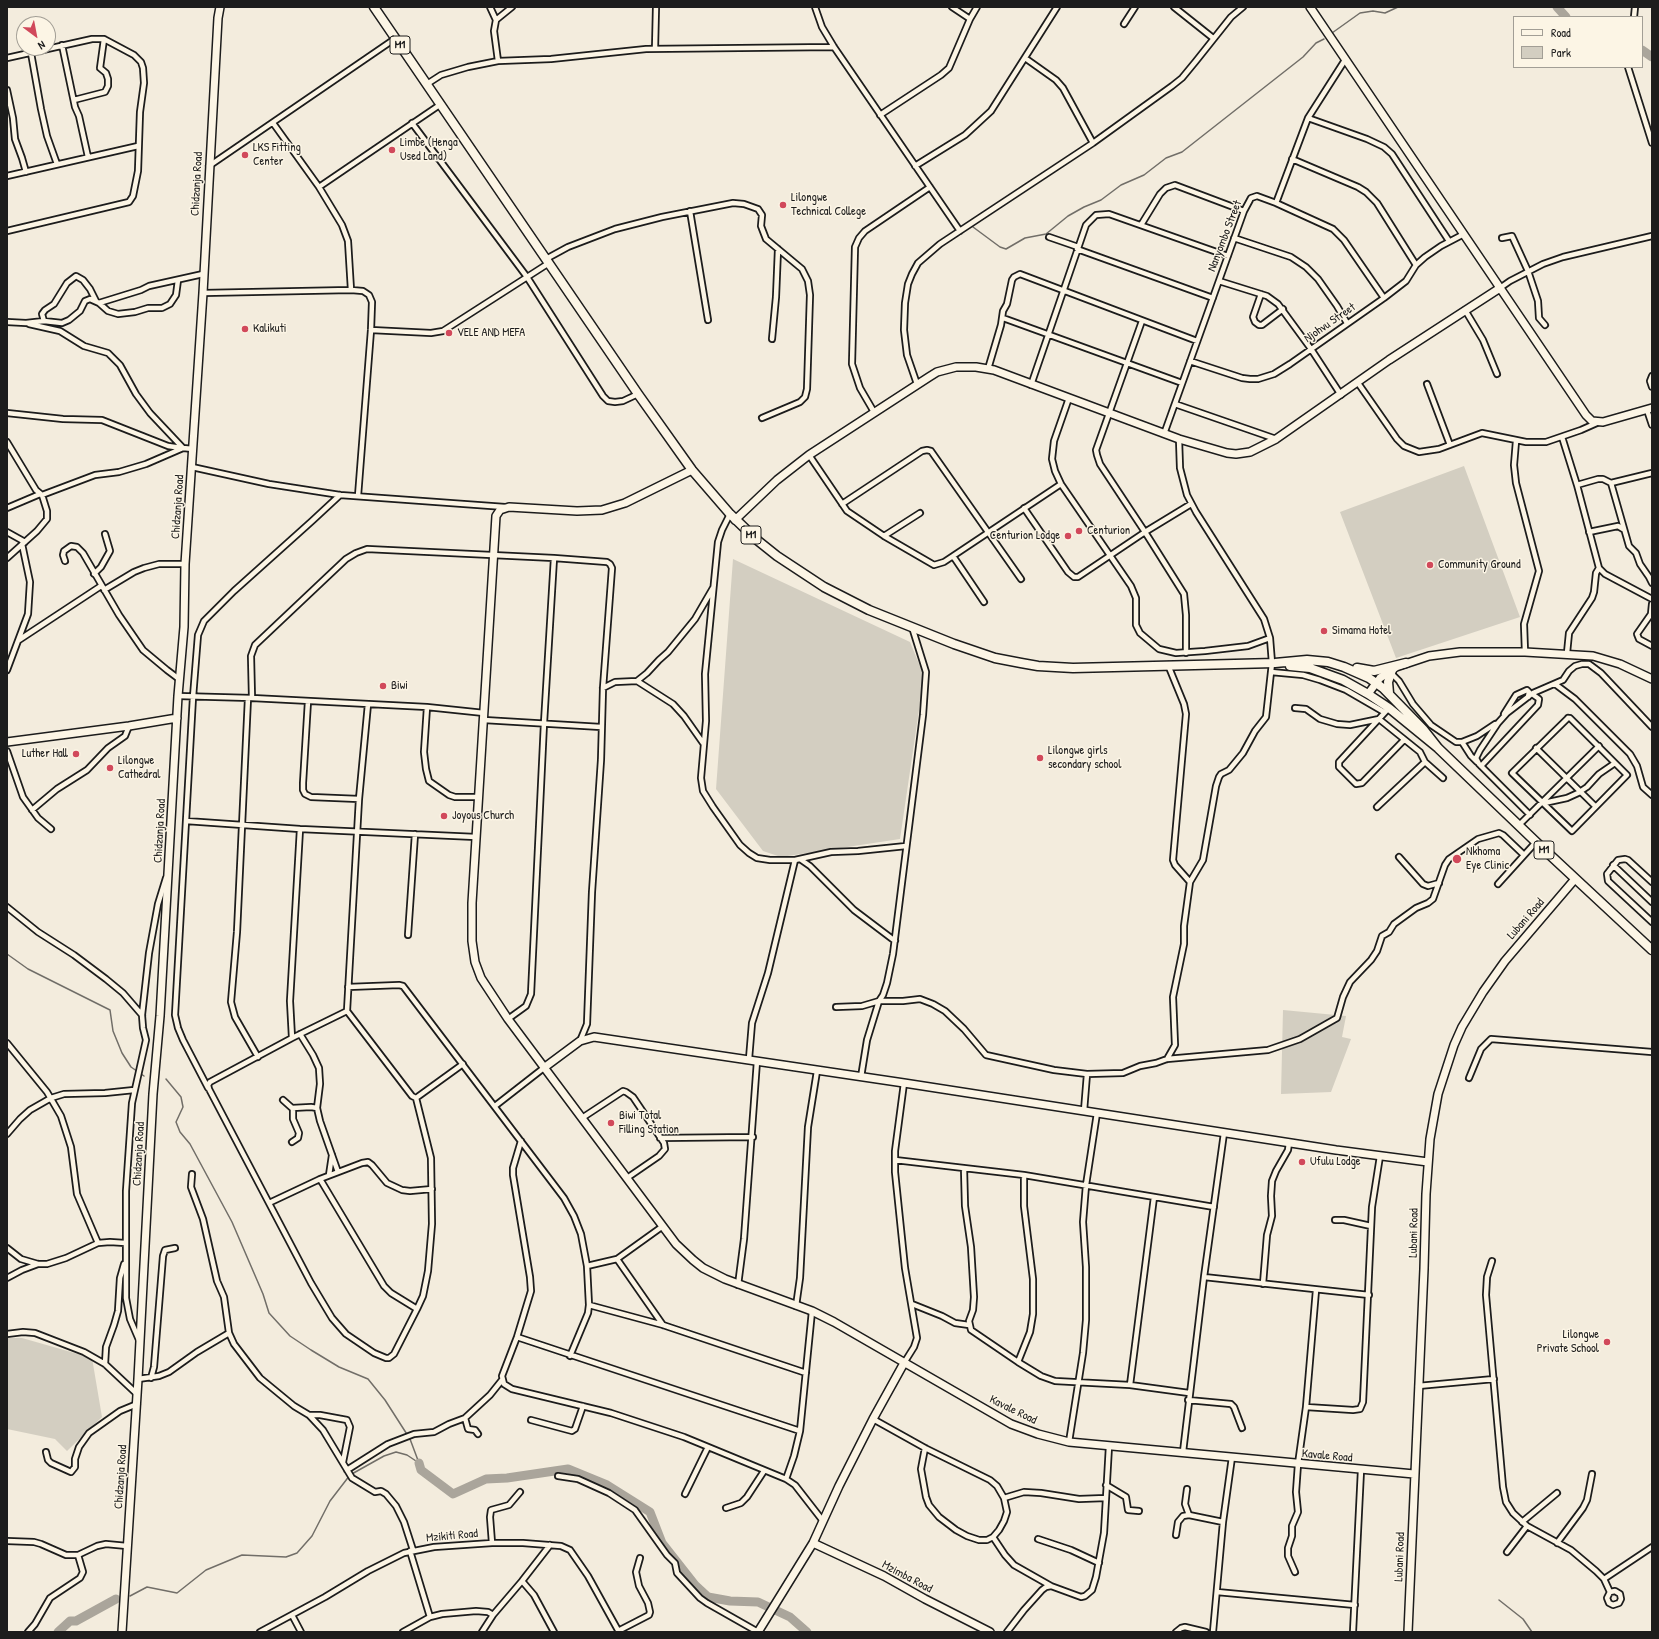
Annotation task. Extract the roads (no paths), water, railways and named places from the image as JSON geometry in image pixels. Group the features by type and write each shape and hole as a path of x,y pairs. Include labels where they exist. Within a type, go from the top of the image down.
{"highway":[{"name":"M1","path":"374,7 638,394 692,470 733,517 777,556 808,577 869,610 954,644 995,658 1038,666 1073,668 1273,663 1307,660 1328,662 1374,671 1406,663"},
{"name":"M1","path":"1328,662 1353,670 1376,682 1389,693 1423,729 1438,748 1518,826 1650,945"},
{"name":"M1","path":"1273,663 1285,666 1298,666 1322,672 1343,680 1368,694 1438,748"},
{"path":"1389,693 1388,682 1391,671"}],"street":[{"name":"Chidzanja Road","path":"122,1632 137,1404 179,679 184,627 185,564 203,293 209,166 218,18 220,7"},
{"path":"490,7 496,20 494,31 498,61"},
{"path":"496,20 512,7"},
{"path":"655,49 656,7"},
{"path":"815,7 822,27 834,47 960,231"},
{"path":"952,7 970,18"},
{"path":"880,115 945,72 952,63 970,18 977,7"},
{"path":"916,166 940,152 976,126 990,111 1057,7"},
{"path":"1124,24 1135,7"},
{"path":"1174,7 1213,38"},
{"path":"917,384 909,363 904,339 905,303 908,284 915,268 922,259 960,231 1093,143 1182,78 1231,17 1243,7"},
{"path":"1310,7 1586,415 1592,421 1598,422"},
{"path":"7,231 129,202 135,190 138,171 140,112 144,83 141,62 134,55 104,39 92,38 56,47"},
{"path":"209,166 396,38"},
{"path":"74,100 105,92 108,86 106,73 100,68 104,39"},
{"path":"62,45 88,157"},
{"path":"427,84 441,75 468,67 498,61 551,59 655,49 834,47"},
{"path":"32,56 47,136 57,164"},
{"path":"1025,58 1056,80 1063,88 1093,143"},
{"path":"1345,60 1308,118 1276,203 1327,226 1338,234 1384,298"},
{"path":"1628,68 1652,143"},
{"path":"7,90 13,118 15,139 26,172"},
{"path":"319,187 441,104"},
{"path":"1308,118 1368,139 1384,147 1392,154 1449,242"},
{"path":"273,123 319,187 346,234 348,241 351,290"},
{"path":"412,123 527,276 603,396 608,401 615,402 623,401 638,394"},
{"path":"7,176 138,146"},
{"path":"1292,159 1358,187 1366,192 1377,203 1416,265"},
{"path":"1141,225 1160,194 1166,188 1175,185 1244,211"},
{"path":"874,412 860,388 852,364 855,247 859,238 865,231 930,187"},
{"name":"Nanyombo Street","path":"1164,434 1249,200 1254,197 1276,203"},
{"path":"371,330 431,333 443,332 568,247 615,229 690,211 733,203 744,204 758,209 762,215 761,226 766,239 802,270 810,288 807,388 805,397 800,402 762,418"},
{"path":"690,211 708,320"},
{"path":"1031,385 1062,291 1086,225 1096,215 1109,214 1228,256"},
{"name":"Njohvu Street","path":"1190,361 1242,378 1258,379 1274,374 1384,298 1406,281 1416,265 1425,257 1464,234"},
{"path":"1502,238 1512,236 1528,271 1538,301 1539,318 1546,325"},
{"path":"906,846 858,852 831,852 798,860 770,860 757,858 740,845 713,807 704,791 701,778 706,721 705,674 718,542 722,530 733,517 778,480 809,456 917,384 937,372 965,366 988,369 1179,439 1227,453 1236,454 1250,452 1276,439 1465,310 1528,271 1563,257 1652,236"},
{"path":"1049,237 1213,298"},
{"path":"1234,238 1292,257 1306,267 1318,279 1347,323"},
{"path":"772,339 778,249"},
{"path":"26,324 44,321 66,322 80,312 87,300 97,302 141,290 149,286 203,274"},
{"path":"988,369 1012,280 1020,274 1197,341"},
{"path":"44,321 42,314 54,304 67,283 76,276 83,280 97,302 108,311 118,314 135,312 148,308 162,308 170,304 176,295 178,280"},
{"path":"1219,281 1273,299 1283,309 1341,395"},
{"path":"203,293 351,290 363,291 371,298 371,330 358,496"},
{"path":"1261,294 1253,317 1255,322 1259,325 1262,325 1283,309"},
{"path":"1465,310 1482,340 1497,374"},
{"path":"1002,318 1182,384"},
{"path":"1142,321 1096,450 1098,460 1184,594 1186,606 1186,653"},
{"path":"7,322 26,324 60,331 84,346 108,353 120,366 136,394 150,413 183,448"},
{"path":"1652,376 1650,381 1652,387"},
{"path":"1358,383 1397,439 1404,446 1419,452 1428,452 1482,433 1516,441 1535,443 1562,437 1598,422 1649,409 1652,425"},
{"path":"1427,384 1450,445"},
{"path":"1069,398 1054,441 1052,453 1053,465 1061,484 1134,592 1137,606 1136,625 1140,633 1159,650 1176,653 1248,646 1270,638"},
{"path":"1175,404 1276,439"},
{"path":"7,413 63,419 102,420 168,446 193,449"},
{"path":"1562,437 1577,485 1599,568 1605,574 1652,599"},
{"path":"1167,1059 1175,1046 1173,997 1184,944 1184,926 1190,882 1203,860 1216,786 1219,777 1229,770 1243,753 1255,731 1266,717 1270,672 1273,663 1270,638 1260,612 1191,504 1181,477 1179,439"},
{"path":"1516,441 1514,465 1516,483 1539,571 1524,624 1525,652"},
{"path":"7,442 41,494 47,511 46,519 24,543 7,558"},
{"path":"7,508 95,475 119,472 146,464 183,448"},
{"path":"842,504 927,450 934,454 1021,579"},
{"path":"809,456 847,511 884,536 934,565 944,562 1061,484"},
{"path":"192,467 269,484 340,495 576,511 602,510 635,498 692,470"},
{"path":"1577,485 1598,479 1603,479 1611,483 1652,473"},
{"path":"1611,483 1629,546 1636,553 1640,564 1652,584"},
{"path":"340,495 204,620 198,635 193,697 176,1015 182,1040 318,1295 338,1327 351,1338 374,1353 389,1358 394,1354 423,1296 428,1271 432,1224 432,1189 430,1158 416,1098 412,1096 347,1011 359,799 368,704"},
{"path":"1024,508 1071,575 1074,577 1082,575 1145,532 1191,504"},
{"name":"Kavale Road","path":"509,507 500,510 496,516 472,903 472,941 474,955 483,982 508,1018 676,1244 693,1260 714,1274 738,1285 812,1311 856,1334 1011,1424 1038,1434 1068,1442 1414,1474"},
{"path":"884,536 920,513"},
{"path":"1590,532 1618,526 1623,529"},
{"path":"7,532 24,543 30,582 28,614 7,670"},
{"path":"94,574 101,567 110,551 105,534"},
{"path":"65,561 63,555 64,551 71,546 78,547 89,561 102,588 143,650 179,679"},
{"path":"258,1057 235,1017 231,1006 252,656 255,645 346,559 367,549 606,562 612,568 601,727 602,760 592,892 586,1024 580,1041"},
{"path":"953,556 984,602"},
{"path":"508,1018 526,1006 531,994 544,723 554,558"},
{"path":"18,640 102,588 134,572 159,564 185,564"},
{"path":"1567,653 1569,633 1592,598 1596,573 1599,568"},
{"path":"637,681 668,652 680,638 695,619 714,587"},
{"path":"1652,604 1651,614 1637,634 1639,639 1652,646"},
{"path":"861,1077 867,1040 879,1001 883,995 887,983 895,941 923,715 926,672 912,627"},
{"path":"1368,694 1376,682 1384,674 1406,663 1429,656 1447,653 1481,651 1567,653 1606,659 1652,679"},
{"path":"1391,671 1413,704 1431,725 1453,740 1462,742 1482,733 1530,696 1562,680 1575,666 1582,664 1589,664 1601,673 1652,727"},
{"path":"1168,665 1184,704 1186,714 1173,860 1175,865 1190,882"},
{"path":"1270,672 1303,674 1346,690 1387,710 1339,762 1339,767 1356,784 1362,783 1404,740"},
{"path":"604,688 615,682 637,681 673,704 684,716 703,744"},
{"path":"1555,684 1575,699 1630,754 1637,766 1643,786 1652,795"},
{"path":"1527,690 1530,696 1539,699 1538,705 1480,765 1476,758 1477,754 1502,719 1511,700 1516,695 1527,690"},
{"path":"178,696 427,707 544,723 601,727"},
{"path":"308,701 303,790 305,794 311,797 359,799"},
{"path":"427,707 424,752 429,781 449,795 455,797 478,797"},
{"path":"1296,708 1306,710 1320,719 1337,724 1350,725 1378,719"},
{"path":"7,742 129,726 177,718"},
{"path":"1568,718 1599,746 1626,774 1626,777 1595,806 1573,831 1570,831 1512,774 1536,748 1568,718"},
{"path":"1378,719 1420,752 1425,762 1443,778"},
{"path":"32,810 57,789 86,770 108,748 121,739 129,726"},
{"path":"1462,742 1470,756 1530,815"},
{"path":"1518,826 1599,746"},
{"path":"1536,748 1595,806"},
{"path":"7,751 19,788 32,810 51,829"},
{"path":"1377,807 1425,762"},
{"path":"1542,803 1567,798 1580,792 1599,774 1615,763"},
{"path":"186,821 300,829 476,837"},
{"path":"292,1038 290,1001 300,829"},
{"path":"836,1007 862,1006 879,1001 920,999 945,1010 964,1029 986,1055 1054,1070 1087,1074 1123,1073 1140,1066 1167,1059 1268,1050 1300,1039 1337,1018 1343,997 1350,982 1371,960 1377,951 1382,936 1389,932 1394,924 1416,908 1434,899 1445,865 1449,859 1478,839 1490,834 1498,833 1503,835 1524,855"},
{"path":"408,936 415,834"},
{"path":"1498,884 1536,842"},
{"path":"1399,856 1423,884 1428,886 1439,882"},
{"path":"1652,882 1628,860 1621,859 1613,865 1606,874 1608,881 1652,922"},
{"path":"798,860 810,866 854,910 895,941"},
{"path":"749,1060 752,1023 768,973 798,860"},
{"path":"1613,865 1652,902"},
{"path":"140,1344 133,1329 127,1309 125,1258 127,1177 132,1102 146,1040 142,1015 151,937 168,868"},
{"name":"Lubani Road","path":"1408,1632 1428,1162 1441,1080 1462,1027 1483,992 1504,961 1575,879"},
{"path":"7,907 38,932 74,955 123,993 142,1015"},
{"path":"348,986 403,986 564,1198 574,1216 581,1234 587,1266 589,1305 588,1313 570,1356"},
{"path":"209,1089 210,1082 292,1038 347,1011"},
{"path":"300,1034 319,1068 320,1084 317,1108 320,1121 338,1172"},
{"path":"494,1106 580,1041 594,1037 904,1083 1289,1143 1428,1162"},
{"path":"1469,1078 1481,1048 1490,1040 1652,1052"},
{"path":"7,1043 51,1098 61,1116 71,1147 79,1200 98,1244"},
{"path":"738,1285 744,1239 753,1137 757,1061"},
{"path":"416,1098 462,1064"},
{"path":"796,1306 800,1278 808,1127 817,1071"},
{"path":"1084,1111 1087,1074"},
{"path":"558,1476 578,1479 609,1492 634,1510 667,1556 675,1563 677,1573 700,1598 758,1632 813,1543 822,1521 873,1418 914,1347 917,1338 905,1268 895,1160 904,1083"},
{"path":"7,1134 30,1110 51,1098 64,1094 134,1090"},
{"path":"582,1118 620,1092 626,1092 633,1097 665,1146 664,1152 627,1178"},
{"path":"283,1100 293,1108 317,1108"},
{"path":"292,1142 298,1138 298,1133 293,1118 293,1108"},
{"path":"1068,1442 1084,1353 1086,1320 1086,1267 1083,1222 1086,1185 1097,1113"},
{"path":"1183,1452 1188,1400 1224,1133"},
{"path":"660,1138 753,1137"},
{"path":"348,1471 384,1446 414,1434 434,1432 465,1418 490,1395 502,1380 502,1376 517,1337 531,1291 513,1175 513,1168 521,1141"},
{"path":"1264,1284 1267,1235 1272,1216 1272,1181 1278,1166 1288,1150 1289,1143"},
{"path":"329,1175 332,1154"},
{"path":"1306,1408 1353,1410 1362,1406 1369,1295 1372,1207 1380,1156"},
{"path":"895,1160 1024,1174 1214,1207"},
{"path":"269,1203 329,1175 356,1164 368,1162 388,1183 395,1188 410,1191 432,1189"},
{"path":"964,1168 965,1206 971,1247 974,1297 969,1325 974,1333 1018,1362 1048,1379 1061,1382 1130,1385 1189,1393"},
{"path":"192,1174 191,1187 203,1219 217,1281 224,1293 229,1333 240,1353 260,1378 294,1406 309,1415 323,1430 352,1478 375,1492 381,1491 386,1494 396,1506 404,1522 430,1617"},
{"path":"1018,1362 1030,1332 1033,1314 1033,1279 1024,1206 1024,1174"},
{"path":"320,1179 384,1286 391,1293 417,1309"},
{"path":"1130,1385 1154,1197"},
{"path":"1335,1220 1344,1220 1371,1226"},
{"path":"587,1266 616,1259 663,1226"},
{"path":"7,1248 22,1259 38,1264 47,1264 66,1258 98,1244 110,1242 126,1243"},
{"path":"151,1378 154,1367 163,1256 165,1250 175,1248"},
{"path":"105,1364 106,1347 118,1311 120,1278 125,1258"},
{"path":"616,1259 663,1325"},
{"path":"1492,1261 1487,1277 1486,1296 1504,1495 1506,1502 1513,1513 1527,1526 1571,1550 1604,1579 1610,1592"},
{"path":"7,1278 38,1264"},
{"path":"1204,1277 1369,1295"},
{"path":"1295,1572 1288,1556 1288,1548 1292,1536 1292,1526 1298,1512 1296,1492 1298,1464 1306,1408 1316,1290"},
{"path":"912,1304 955,1323 969,1325"},
{"path":"589,1305 663,1325 806,1373"},
{"path":"786,1479 794,1456 800,1431 812,1311"},
{"path":"7,1334 23,1332 44,1336 84,1352 105,1364 137,1394"},
{"path":"138,1379 151,1378 169,1372 197,1352 229,1333"},
{"path":"517,1337 570,1356 800,1431"},
{"path":"1418,1386 1494,1379"},
{"path":"502,1380 504,1384 512,1389 611,1413 684,1437 786,1479 795,1485 822,1521"},
{"path":"1188,1400 1231,1404 1234,1407 1242,1428"},
{"path":"46,1452 48,1460 51,1463 72,1472 75,1467 75,1459 80,1447 89,1433 120,1411 137,1404"},
{"path":"531,1420 572,1431 575,1429 583,1406"},
{"path":"309,1415 320,1415 347,1420 350,1427 343,1462"},
{"path":"465,1418 468,1429 475,1430 478,1434"},
{"path":"873,1418 925,1448 990,1480 997,1486 1004,1498 1007,1512 999,1530 993,1536 987,1540 980,1540 967,1536 956,1530 939,1517 929,1505 921,1469 925,1448"},
{"path":"993,1536 1005,1555 1014,1565 1051,1586 1076,1596 1085,1596 1092,1590 1104,1534 1109,1446"},
{"path":"685,1494 708,1447"},
{"path":"1213,1632 1223,1522 1232,1456"},
{"path":"1353,1632 1361,1470"},
{"path":"726,1508 741,1503 747,1497 764,1471"},
{"path":"1557,1543 1585,1504 1592,1474"},
{"path":"1106,1485 1126,1497 1128,1510 1139,1511"},
{"path":"1187,1490 1185,1504 1189,1515"},
{"path":"492,1543 490,1517 491,1510 509,1505 520,1492"},
{"path":"1004,1498 1024,1492 1079,1499 1106,1498"},
{"path":"1522,1522 1557,1493"},
{"path":"1176,1534 1178,1522 1183,1516 1189,1515 1223,1522"},
{"path":"1507,1552 1527,1526"},
{"path":"1038,1539 1071,1550 1099,1563"},
{"path":"7,1541 34,1542 47,1545 66,1555 78,1555 97,1546 106,1544 127,1546"},
{"name":"Mzikiti Road","path":"260,1632 336,1592 364,1573 411,1550 492,1543 566,1547 574,1554 588,1576 618,1631"},
{"name":"Mzimba Road","path":"813,1543 884,1576 990,1632"},
{"path":"483,1631 493,1615 550,1545"},
{"path":"1604,1579 1652,1547"},
{"path":"28,1632 35,1624 50,1598 80,1578 83,1572 78,1555"},
{"path":"618,1631 649,1615 650,1612 648,1603 639,1586 636,1572 640,1558"},
{"path":"522,1581 534,1595 554,1632"},
{"path":"1007,1632 1042,1590 1051,1586"},
{"path":"1217,1592 1355,1605"},
{"path":"403,1632 430,1617 442,1614 476,1611 488,1612 493,1615"},
{"path":"292,1615 301,1632"},
{"path":"1176,1632 1185,1627 1206,1632"}],"waterway":[{"path":"1332,33 1360,13 1373,11 1385,13 1398,7"},
{"path":"1557,7 1565,16"},
{"path":"973,227 1000,247 1006,249 1025,238 1046,234 1068,216 1101,200 1121,185 1144,175 1166,158 1182,152 1303,57 1316,43 1324,39"},
{"path":"1643,51 1652,57"},
{"path":"7,954 28,969 110,1010 113,1031 122,1053 131,1067 144,1076"},
{"path":"166,1079 181,1097 183,1107 176,1122 180,1132 190,1144 232,1222 263,1294 269,1313 290,1336 339,1367 368,1379 385,1400 410,1439 419,1463"},
{"path":"130,1596 147,1587 177,1593 206,1570 242,1555 286,1557 297,1553 312,1536 330,1501 350,1475 384,1456 396,1452 407,1455 419,1463"},
{"path":"419,1463 421,1470 453,1494 486,1479 507,1478 568,1469 607,1485 650,1512 662,1543 695,1585 708,1597 730,1601 758,1602 790,1617 807,1632"},
{"path":"58,1632 70,1621 76,1621 116,1599"},
{"path":"1499,1600 1523,1619 1532,1632"}],"place":[{"name":"Limbe (Henga Used Land)","path":"392,150"},
{"name":"LKS Fitting Center","path":"245,155"},
{"name":"Lilongwe Technical College","path":"783,205"},
{"name":"Kalikuti","path":"245,329"},
{"name":"VELE AND MEFA","path":"449,333"},
{"name":"Centurion","path":"1079,531"},
{"name":"Centurion Lodge","path":"1068,536"},
{"name":"Community Ground","path":"1430,565"},
{"name":"Simama Hotel","path":"1324,631"},
{"name":"Biwi","path":"383,686"},
{"name":"Luther Hall","path":"76,754"},
{"name":"Lilongwe girls secondary school","path":"1040,758"},
{"name":"Lilongwe Cathedral","path":"110,768"},
{"name":"Joyous Church","path":"444,816"},
{"name":"Nkhoma Eye Clinic","path":"1457,859"},
{"name":"Biwi Total Filling Station","path":"611,1123"},
{"name":"Ufulu Lodge","path":"1302,1162"},
{"name":"Lilongwe Private School","path":"1607,1342"}]}
